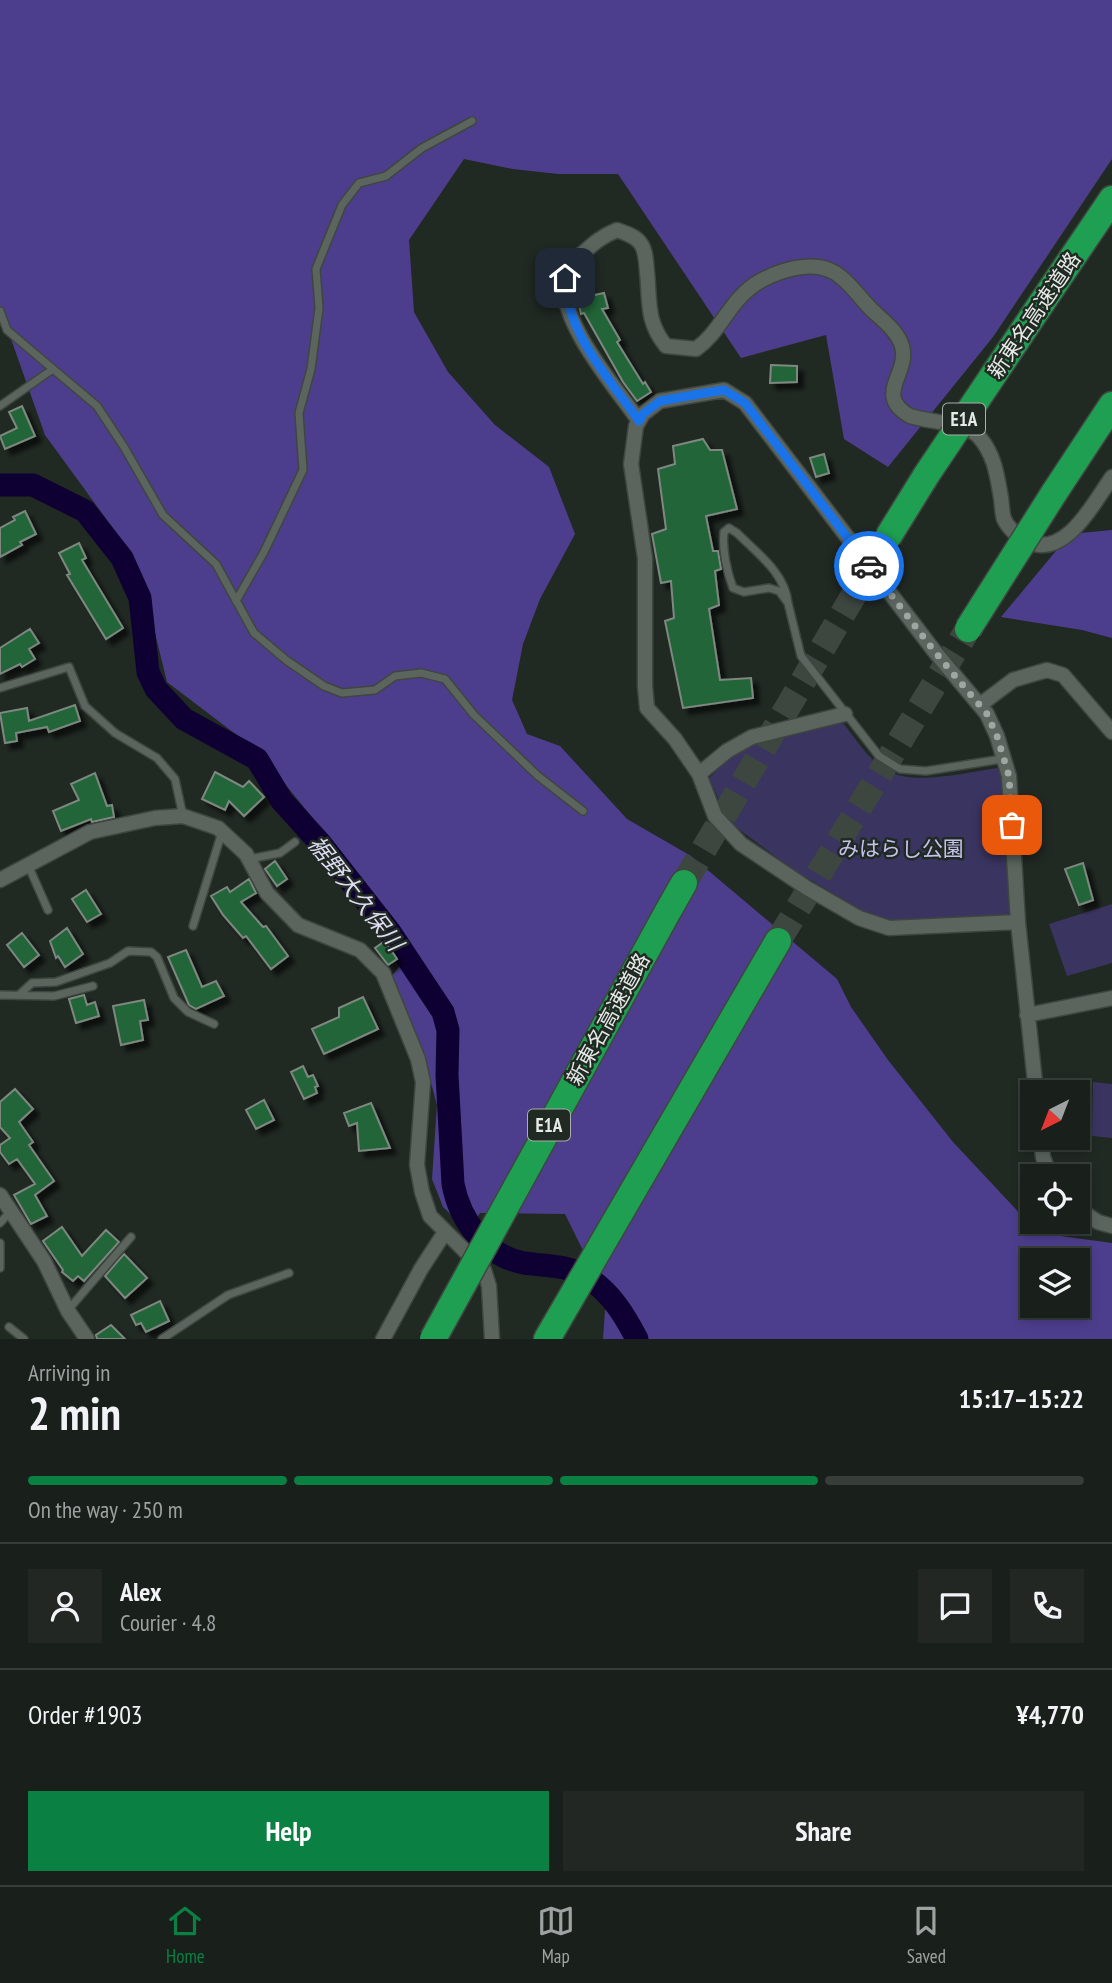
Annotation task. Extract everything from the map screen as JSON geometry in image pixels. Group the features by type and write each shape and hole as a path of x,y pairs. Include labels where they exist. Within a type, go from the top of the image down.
{"highway":[{"name":"新東名高速道路","path":"888,537 927,474 1112,199"},
{"path":"968,629 1112,405"},
{"name":"新東名高速道路","path":"433,1339 684,883"},
{"path":"547,1339 778,941"}],"street":[{"path":"639,421 584,342 571,318 565,296 565,278 578,259 599,237 617,230 641,244 646,262 650,317 656,334 666,346 696,349 706,342 739,296 761,281 782,272 803,266 826,269 841,277 898,335 904,364 895,378 895,403 910,416 971,430 980,438 996,467 1003,518 1019,537 1030,543 1055,543 1070,534 1112,477"},
{"path":"1018,922 889,928 859,918 807,888 741,844 715,816 699,774 675,739 647,708 645,558 631,464 636,426 643,414 660,401 724,390 745,403 935,652 987,714 1009,776 1018,922 1035,1080"},
{"path":"980,705 1013,680 1048,670 1063,675 1112,732"},
{"path":"699,774 727,751 752,737 845,714"},
{"path":"0,880 90,832 155,818 183,816 219,828 248,859 267,893 298,925 360,950 383,973 418,1059 423,1082 417,1165 422,1192 430,1216 484,1270 489,1286 492,1339"},
{"path":"1027,1015 1112,998"},
{"path":"0,1195 44,1261 68,1311 87,1339"},
{"path":"1090,1217 1112,1226"},
{"path":"383,1339 421,1269 445,1232"}],"lane":[{"path":"236,601 264,552 303,470 299,413 311,369 319,308 316,269 342,205 359,183 386,176 422,148 472,121"},
{"path":"0,311 7,330 97,406 163,515 216,564 254,633 286,660 324,686 342,693 375,690 395,676 421,673 445,679 474,715 538,776 583,811"},
{"path":"0,406 53,369"},
{"path":"788,603 779,591 769,588 744,592 733,588 729,578 723,532 729,528 737,533 779,576 786,588 801,656 879,756 900,769 926,771 1002,759"},
{"path":"0,688 69,667 85,706 115,733 157,758 175,779 183,816"},
{"path":"192,926 222,832"},
{"path":"248,859 280,853 295,842"},
{"path":"28,865 48,910"},
{"path":"19,995 32,983 56,982 110,963 128,951 151,952 157,957 174,998 188,1012 214,1024"},
{"path":"0,995 54,996 93,986"},
{"path":"0,1223 11,1211"},
{"path":"68,1311 131,1237"},
{"path":"0,1243 0,1268"},
{"path":"162,1339 228,1295 289,1273"},
{"path":"9,1327 24,1339"}],"green space":[{"name":"みはらし公園","path":"843,723 875,762 899,775 941,777 997,768 1005,778 1012,909 1005,919 886,921 861,910 792,869 729,822 709,778 737,750 755,741"},
{"path":"1112,904 1112,963 1067,976 1049,924"},
{"path":"1093,1082 1112,1084 1112,1138 1092,1136"}],"shaded area":[{"path":"0,0 1112,0 1112,159 993,337 888,467 844,439 826,335 741,358 618,174 558,174 513,169 464,159 409,240 414,312 448,372 495,425 549,467 575,534 540,599 523,644 512,700 527,734 560,746 627,819 691,856 837,979 851,1007 888,1060 953,1142 1020,1214 1020,1234 1045,1234 1112,1243 1112,1339 603,1339 606,1297 565,1214 480,1213 468,1231 443,1207 432,1179 437,1105 421,1046 392,976 409,954 343,855 258,751 167,682 142,580 118,535 45,435 0,308"},
{"path":"1112,530 1112,638 1082,630 1001,617 1070,534"}],"building":[{"path":"589,290 590,296 604,293 608,308 602,309 620,340 617,342 643,384 645,382 651,392 637,401 623,382 584,313 581,314 576,293"},
{"path":"771,365 797,366 797,382 770,383"},
{"path":"22,406 35,436 5,449 0,436 17,428 9,412"},
{"path":"703,439 710,450 722,450 737,509 706,516 713,551 718,551 721,569 715,571 719,605 709,609 720,680 751,678 753,698 683,708 665,621 674,618 671,581 661,583 652,534 666,529 658,469 675,464 673,446"},
{"path":"824,454 829,473 816,477 810,458"},
{"path":"25,511 36,534 0,557 0,528"},
{"path":"79,543 86,558 82,560 123,628 106,639 67,575 70,574 59,553"},
{"path":"30,629 39,643 29,649 35,659 22,667 20,664 0,674 0,648"},
{"path":"75,705 80,721 49,732 47,727 16,733 17,741 5,743 0,713 27,708 29,721"},
{"path":"215,772 243,787 249,781 264,797 244,816 229,801 225,810 202,799"},
{"path":"95,773 107,806 112,805 114,817 92,822 91,819 61,831 53,811 79,800 71,784"},
{"path":"275,861 287,879 277,886 265,869"},
{"path":"1083,863 1093,900 1079,905 1065,869"},
{"path":"249,879 256,893 241,902 263,927 266,926 288,956 271,969 246,936 243,938 223,915 211,896 227,887 230,892"},
{"path":"86,890 101,914 87,922 72,899"},
{"path":"67,928 83,954 65,967 58,956 56,958 50,941"},
{"path":"22,933 39,955 24,967 7,945"},
{"path":"385,941 397,959 388,965 375,948"},
{"path":"186,950 202,987 216,981 224,996 196,1009 189,1005 168,957"},
{"path":"84,995 87,1005 95,1002 99,1016 76,1023 69,999"},
{"path":"363,997 378,1029 324,1054 312,1029 339,1017 339,1008"},
{"path":"144,1000 148,1020 140,1021 143,1040 121,1045 113,1006"},
{"path":"303,1066 308,1077 313,1075 318,1086 315,1087 317,1093 304,1099 291,1072"},
{"path":"15,1089 33,1109 19,1122 33,1142 29,1145 54,1181 35,1195 47,1216 31,1224 14,1195 35,1184 17,1159 9,1164 0,1152 0,1145 10,1138 0,1127 0,1102"},
{"path":"264,1100 274,1120 256,1129 246,1110"},
{"path":"371,1103 390,1148 359,1151 357,1123 349,1126 344,1113"},
{"path":"62,1227 82,1256 106,1230 119,1242 84,1281 78,1276 73,1281 62,1272 43,1241"},
{"path":"124,1254 147,1278 125,1298 105,1276"},
{"path":"160,1301 169,1321 146,1332 141,1323 136,1325 131,1315"},
{"path":"111,1325 125,1339 97,1339 96,1335"}],"waterway":[{"name":"裾野大久保川","path":"0,485 33,485 85,511 122,558 140,598 148,672 156,689 184,719 257,759 282,801 321,844 390,932 443,1012 448,1030 447,1075 453,1184 462,1211 477,1235 487,1245 510,1259 565,1268 587,1277 616,1305 637,1339"}],"tunnel":[{"path":"684,883 888,537"},
{"path":"778,941 968,629"}],"way so far":[{"path":"869,566 987,714 1009,776 1012,825"}],"route":[{"path":"565,278 565,296 571,318 584,342 639,421 643,414 660,401 705,393 724,390 745,403 869,566"}]}
